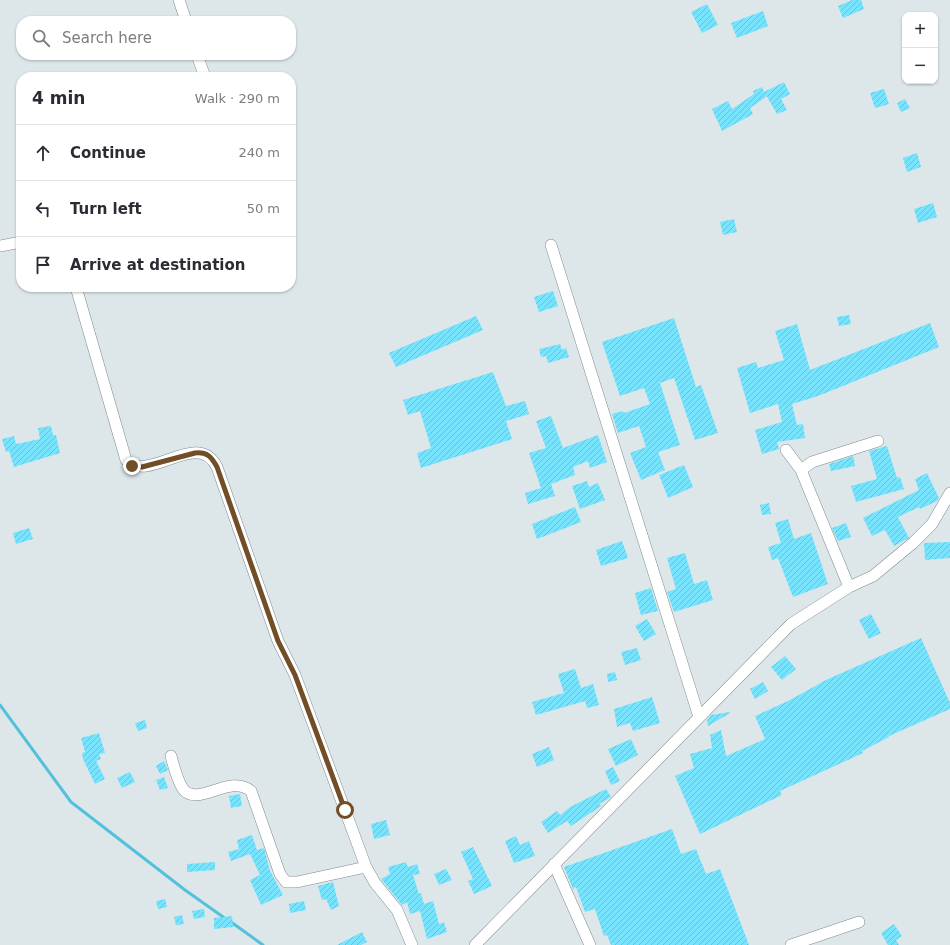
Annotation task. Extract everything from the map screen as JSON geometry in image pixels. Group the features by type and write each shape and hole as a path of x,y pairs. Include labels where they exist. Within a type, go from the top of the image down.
{"street":[{"path":"179,0 184,16"},
{"path":"199,60 203,72"},
{"path":"0,246 16,243"},
{"path":"551,245 699,717"},
{"path":"77,292 126,460 132,466 142,467 195,453 204,452 212,457 217,467 278,641 295,675 366,867 375,883 397,910 412,945"},
{"path":"801,470 812,462 878,440"},
{"path":"786,450 801,470 848,587"},
{"path":"475,945 791,624 848,587 873,576 913,543 932,524 950,493"},
{"path":"171,756 180,783 185,790 191,794 206,793 239,784 245,786 251,791 280,874 286,882 297,882 366,867"},
{"path":"554,864 590,945"},
{"path":"790,945 859,922"}],"building":[{"path":"852,0 861,0 864,9 843,18 838,6"},
{"path":"707,4 718,25 702,33 691,12"},
{"path":"763,11 768,26 737,38 731,23"},
{"path":"784,82 790,94 781,99 787,110 777,114 766,95 766,97 750,108 753,114 722,131 712,109 728,101 732,109 754,94 753,91 762,87 764,92"},
{"path":"884,89 889,104 875,108 870,93"},
{"path":"905,99 910,108 901,112 897,103"},
{"path":"917,153 921,167 907,172 903,158"},
{"path":"933,203 937,217 918,223 914,209"},
{"path":"734,219 737,232 723,235 720,222"},
{"path":"553,291 558,306 539,312 534,297"},
{"path":"849,315 851,324 839,326 837,317"},
{"path":"476,316 483,330 396,367 389,353"},
{"path":"674,318 696,387 701,385 718,433 695,440 674,378 660,383 680,445 658,452 665,470 641,480 630,453 646,447 639,426 618,433 612,414 623,411 624,413 650,404 644,388 620,396 602,342"},
{"path":"930,323 939,347 818,396 792,404 797,425 803,424 805,438 777,442 779,449 762,454 755,430 782,422 778,404 750,413 737,368 756,362 758,368 784,360 775,331 797,324 810,370"},
{"path":"560,344 562,350 566,348 569,357 548,363 546,356 541,357 539,349"},
{"path":"493,372 506,406 525,401 529,414 506,421 512,439 421,468 417,453 431,448 420,411 408,415 403,400"},
{"path":"551,416 563,448 598,435 607,462 590,468 588,461 573,467 575,475 551,484 555,496 528,504 525,493 541,488 529,453 546,448 536,421"},
{"path":"51,426 53,435 56,435 60,453 14,467 9,451 6,452 2,439 14,436 16,444 40,439 38,428"},
{"path":"887,446 897,478 900,477 904,489 856,502 851,486 877,479 869,451"},
{"path":"853,456 855,466 831,471 829,464"},
{"path":"684,465 693,487 668,498 659,475"},
{"path":"927,473 939,498 937,501 920,509 919,507 898,517 909,538 894,546 885,530 872,536 863,518 919,490 915,479"},
{"path":"587,481 589,487 598,483 605,500 580,509 572,486"},
{"path":"769,503 771,514 762,515 760,505"},
{"path":"575,507 581,522 537,539 532,524"},
{"path":"788,519 794,539 811,533 828,584 793,597 778,558 772,560 768,547 781,543 775,523"},
{"path":"846,523 851,537 838,541 832,528"},
{"path":"29,528 33,539 16,544 13,533"},
{"path":"622,541 628,558 601,566 596,550"},
{"path":"950,542 950,558 925,560 924,543"},
{"path":"685,553 694,584 707,580 713,600 674,612 667,592 676,589 667,558"},
{"path":"651,588 658,611 641,615 635,593"},
{"path":"871,614 881,633 869,639 859,620"},
{"path":"647,619 656,634 644,641 635,626"},
{"path":"921,638 950,703 950,709 889,736 862,751 863,753 780,791 782,795 700,834 675,776 694,768 690,754 712,748 710,735 721,730 726,756 765,739 755,716 788,701 828,679"},
{"path":"637,648 641,660 625,665 621,652"},
{"path":"785,656 796,669 782,680 771,667"},
{"path":"575,669 581,688 593,684 599,705 587,708 585,701 536,715 532,702 564,693 558,674"},
{"path":"615,672 617,680 608,682 607,674"},
{"path":"763,682 768,691 755,699 750,689"},
{"path":"652,697 660,723 633,731 630,723 617,727 614,709"},
{"path":"730,712 708,726 707,720 711,715"},
{"path":"145,720 147,728 138,731 135,723"},
{"path":"99,733 105,753 99,754 101,759 96,761 105,779 95,784 83,759 82,753 85,752 81,738"},
{"path":"631,739 638,755 616,766 608,749"},
{"path":"549,747 554,760 537,767 532,754"},
{"path":"164,761 168,770 160,774 156,766"},
{"path":"613,767 620,781 611,785 605,771"},
{"path":"130,772 135,782 122,788 117,778"},
{"path":"164,777 168,788 160,790 156,780"},
{"path":"606,789 611,797 599,804 601,806 571,826 567,821 548,833 541,822 557,811 560,815 570,807"},
{"path":"240,794 242,806 231,808 229,796"},
{"path":"386,820 390,835 374,839 371,824"},
{"path":"672,829 681,854 696,849 706,874 720,869 749,945 611,945 607,935 604,936 595,909 585,912 576,887 573,889 564,867"},
{"path":"252,835 257,850 264,848 270,871 283,895 261,905 250,880 260,875 250,854 231,861 228,852 239,849 237,840"},
{"path":"516,836 520,845 529,841 535,856 514,863 505,841"},
{"path":"473,847 492,886 474,894 468,881 473,879 461,852"},
{"path":"215,862 215,870 187,872 187,864"},
{"path":"406,862 408,867 417,864 420,874 413,875 419,894 421,893 424,904 433,901 439,924 444,922 447,932 427,939 420,911 410,914 407,902 402,905 381,879 390,874 388,867"},
{"path":"446,869 452,880 439,885 434,874"},
{"path":"333,882 339,906 331,910 326,899 322,900 318,886"},
{"path":"165,899 167,907 158,909 156,901"},
{"path":"304,901 306,910 290,913 289,904"},
{"path":"204,909 205,917 194,919 192,911"},
{"path":"182,915 184,924 176,925 174,917"},
{"path":"232,916 233,927 214,929 214,918"},
{"path":"894,924 902,936 896,940 899,945 888,945 881,933"},
{"path":"362,932 367,942 361,945 337,945"}],"waterway":[{"path":"0,705 71,802 185,890 226,919"},
{"path":"231,922 263,945"}],"route":[{"path":"132,466 142,467 195,453 204,452 212,457 217,467 278,641 295,675 345,810"}]}
